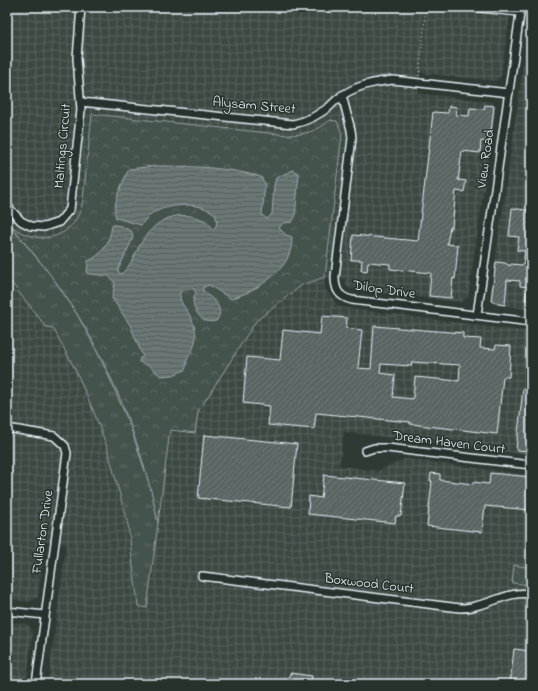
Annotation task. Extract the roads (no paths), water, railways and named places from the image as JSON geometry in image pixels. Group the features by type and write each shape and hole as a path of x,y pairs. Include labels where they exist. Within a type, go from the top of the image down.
{"street":[{"name":"Maltings Circuit","path":"7,206 21,221 31,226 38,227 44,227 59,222 70,209 81,110 77,58 81,7"},
{"name":"View Road","path":"477,315 521,11"},
{"name":"Alysam Street","path":"80,102 293,124 308,121 342,95 366,84 375,82 393,80 509,93"},
{"name":"Dilop Drive","path":"342,95 352,138 335,278 336,289 342,296 352,300 531,322"},
{"name":"Fullarton Drive","path":"7,428 54,436 65,446 67,453 36,684"},
{"name":"Dream Haven Court","path":"365,451 374,448 387,448 531,465"},
{"name":"Boxwood Court","path":"202,576 460,608 476,606 513,593 522,592 531,594"},
{"path":"7,611 45,615"}],"lane":[{"path":"451,7 521,11"}]}
